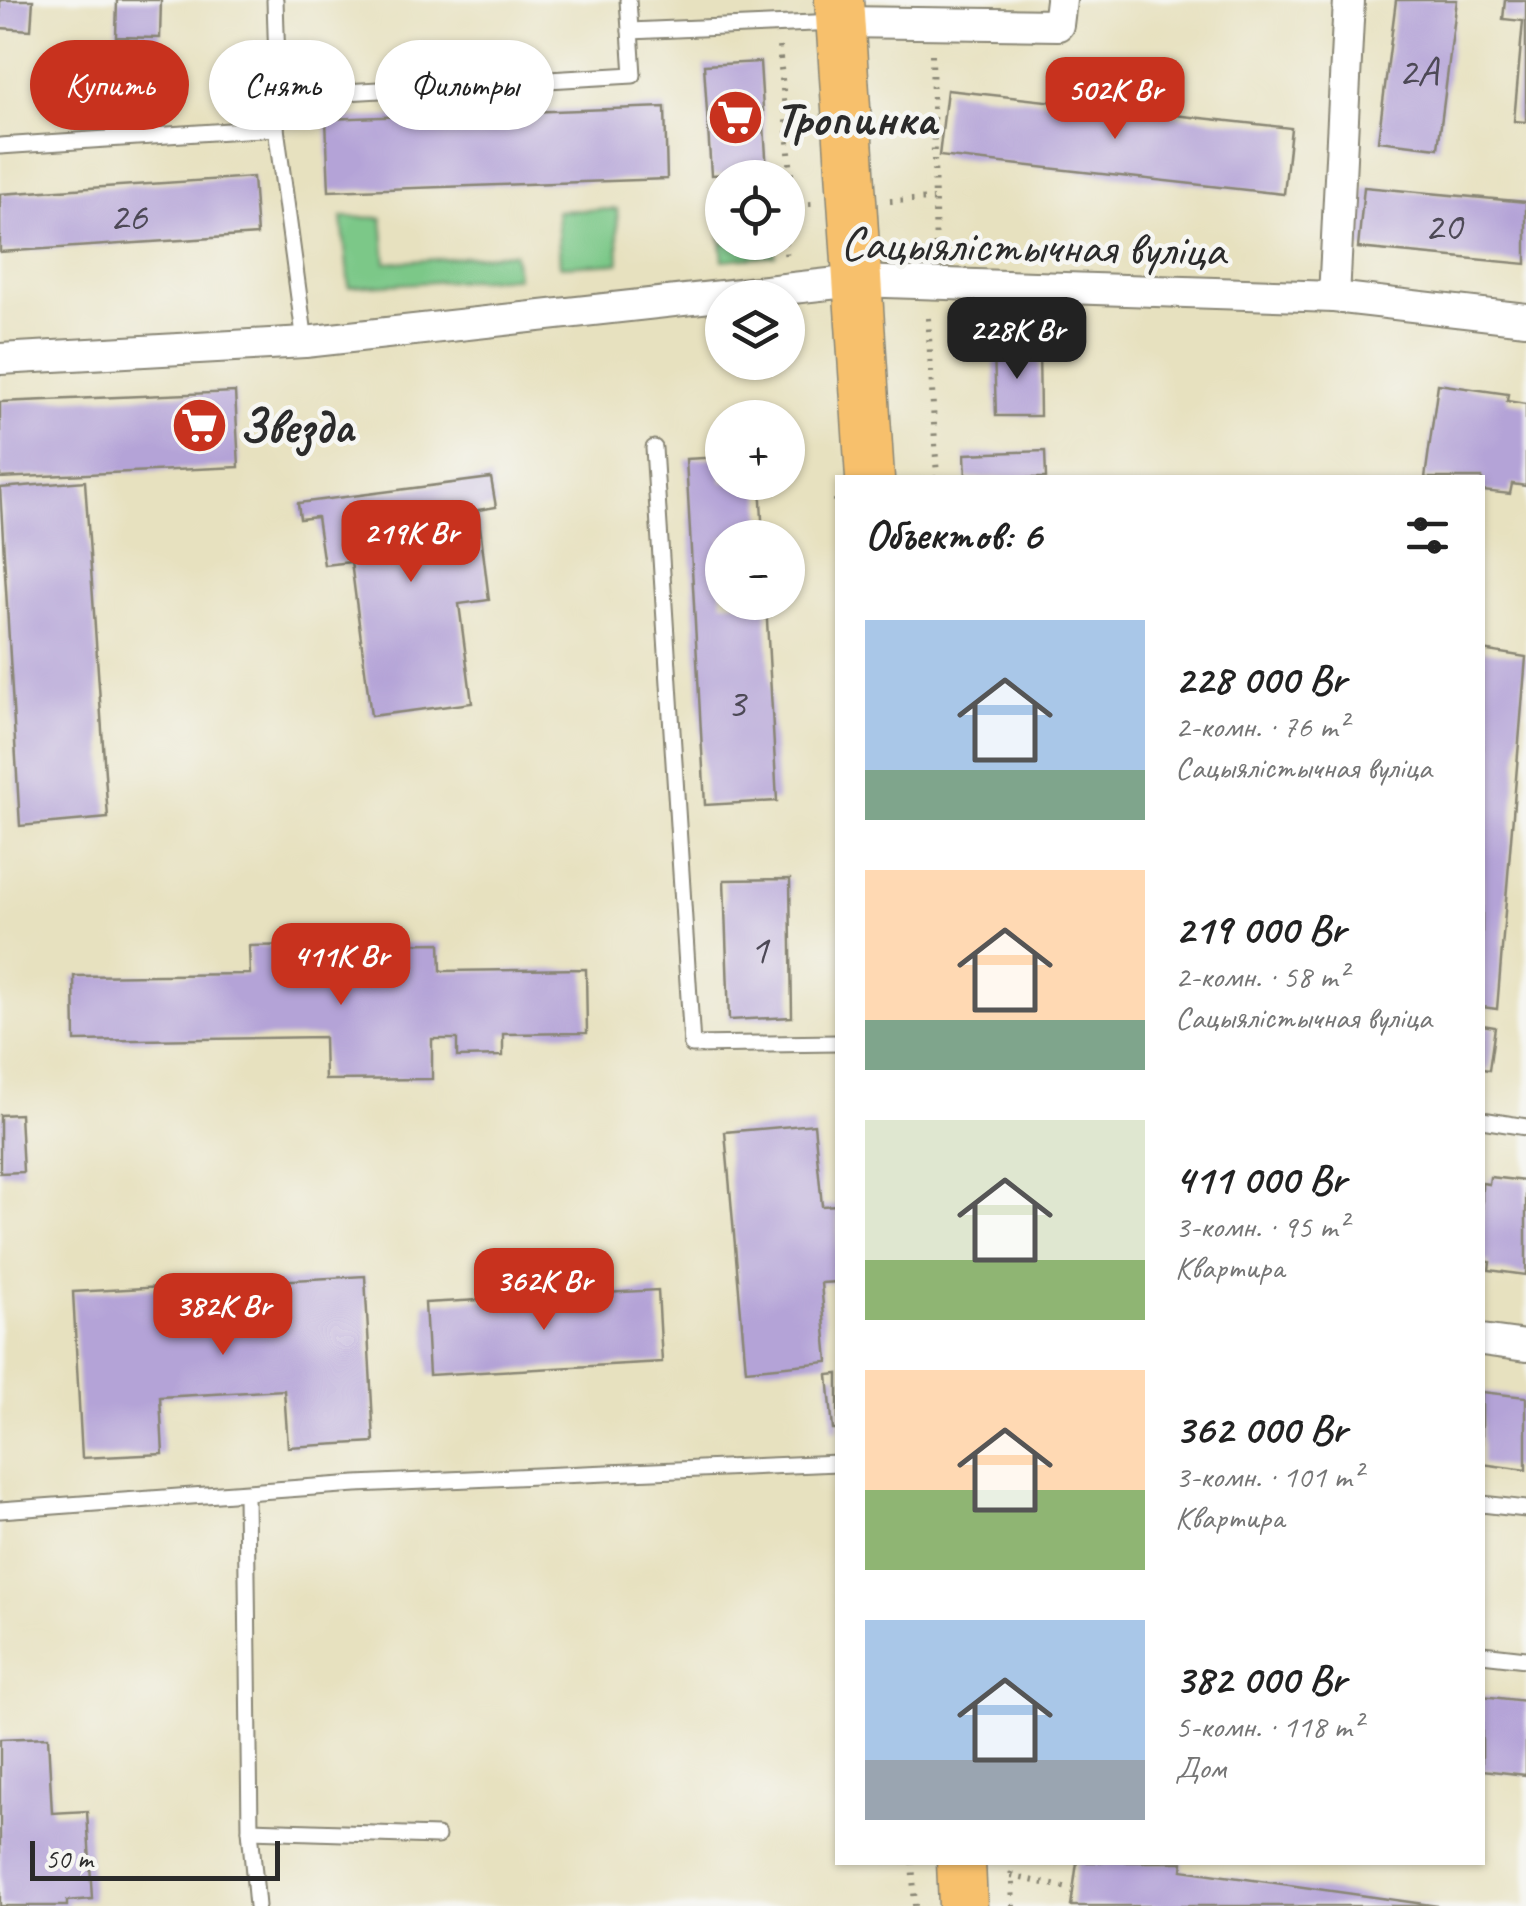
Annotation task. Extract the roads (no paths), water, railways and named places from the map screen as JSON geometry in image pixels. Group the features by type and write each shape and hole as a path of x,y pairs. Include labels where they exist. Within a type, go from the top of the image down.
{"main road":[{"path":"840,11 870,475"},
{"path":"960,1865 963,1906"}],"street":[{"path":"840,11 1058,25 1061,0"},
{"path":"1334,297 1349,0"},
{"name":"Сацыялістычная вуліца","path":"0,359 305,342 856,281 1334,297 1526,319"},
{"path":"1485,1340 1526,1346"}],"lane":[{"path":"275,0 276,40"},
{"path":"355,91 633,75 628,0"},
{"path":"630,31 777,24 840,11"},
{"path":"0,146 245,130"},
{"path":"276,130 305,342"},
{"path":"654,448 692,1045 835,1043"},
{"path":"1485,1120 1526,1127"},
{"path":"0,1510 356,1484 835,1463"},
{"path":"246,1494 250,1830 257,1906"},
{"path":"1485,1504 1526,1509"},
{"path":"1485,1654 1526,1659"},
{"path":"250,1830 437,1836"}],"place":[{"name":"Тропинка","path":"736,118"},
{"name":"Звезда","path":"200,425"}]}
